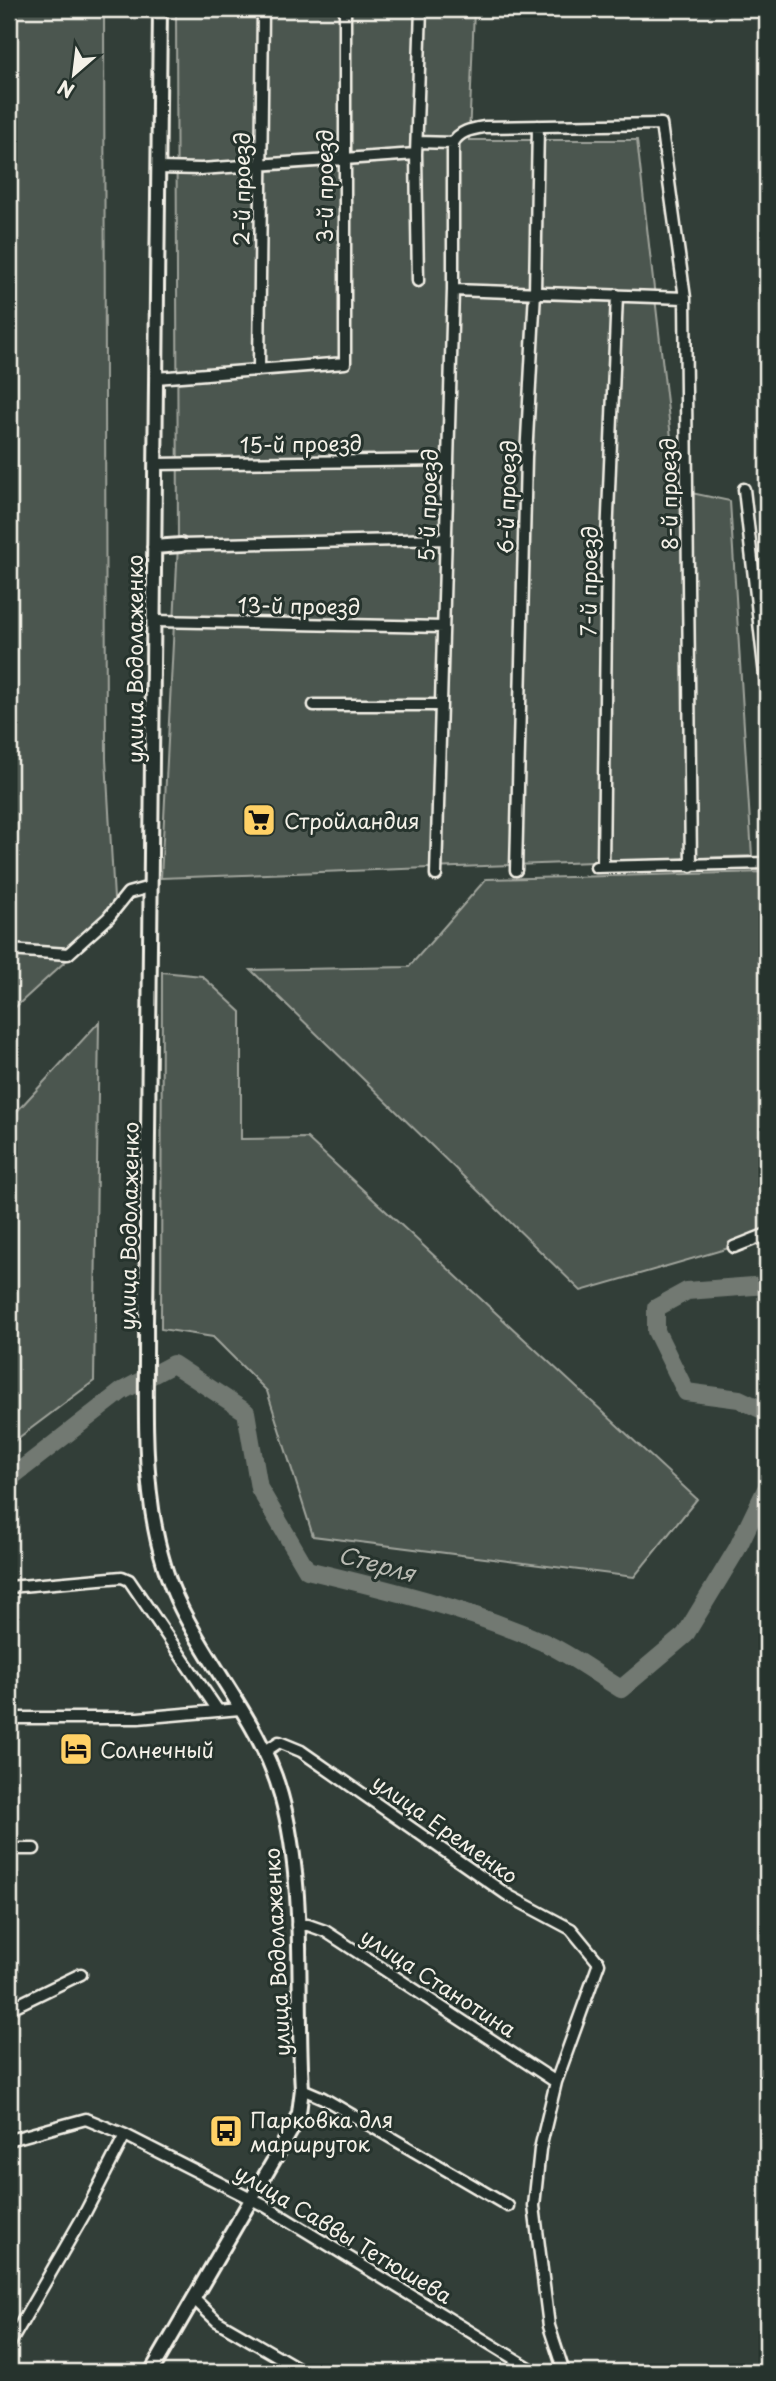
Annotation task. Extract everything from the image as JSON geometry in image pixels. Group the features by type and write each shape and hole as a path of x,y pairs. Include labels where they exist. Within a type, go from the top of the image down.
{"main road":[{"name":"улица Водолаженко","path":"151,2372 292,2129 299,2113 302,2089 295,1867 286,1813 264,1752 181,1608 165,1568 153,1516 146,1322 160,9"},
{"path":"154,547 181,545"}],"street":[{"name":"2-й проезд","path":"259,369 263,9"},
{"name":"3-й проезд","path":"259,369 345,363 345,9"},
{"path":"418,281 416,154 421,9"},
{"name":"8-й проезд","path":"538,126 661,124 685,298 691,866"},
{"path":"417,142 455,140 484,127 538,126"},
{"name":"6-й проезд","path":"516,870 526,457 535,292 538,126"},
{"name":"5-й проезд","path":"436,875 455,140"},
{"path":"158,168 260,165 416,154"},
{"path":"453,290 685,298"},
{"name":"7-й проезд","path":"617,295 607,539 600,867 691,866"},
{"path":"156,377 259,369"},
{"name":"15-й проезд","path":"155,464 448,460"},
{"path":"744,489 767,693"},
{"path":"181,545 445,539"},
{"name":"13-й проезд","path":"154,621 443,627"},
{"path":"314,705 441,705"},
{"path":"691,866 767,863"},
{"path":"9,950 68,954 108,918 128,893 150,887"},
{"path":"734,1247 767,1234"},
{"path":"9,1587 122,1577 129,1580 217,1709"},
{"path":"9,1718 138,1718 240,1709"},
{"name":"улица Еременко","path":"264,1752 279,1742 301,1751 509,1896 571,1929 599,1963 556,2082"},
{"path":"9,1849 34,1849"},
{"name":"улица Станотина","path":"297,1925 309,1925 325,1931 556,2082"},
{"path":"9,2009 81,1974"},
{"path":"556,2082 540,2149 534,2206 549,2326 564,2372"},
{"path":"302,2089 323,2098 508,2206"},
{"name":"улица Саввы Тетюшева","path":"9,2140 86,2119 125,2135 252,2199 536,2372"},
{"path":"9,2345 85,2213 125,2135"},
{"path":"194,2299 217,2321 305,2372"}],"shaded area":[{"path":"9,9 104,9 106,759 115,916 9,1013"},
{"path":"176,9 474,9 469,140 637,140 677,490 730,501 752,856 161,878 178,545"},
{"path":"767,872 767,1237 581,1291 251,970 409,967 486,879"},
{"path":"162,972 202,976 241,1012 241,1139 307,1138 697,1499 634,1577 313,1536 267,1391 213,1337 161,1329"},
{"path":"99,1022 94,1381 9,1445 9,1120"}],"waterway":[{"name":"Стерля","path":"767,1285 687,1291 656,1308 656,1331 686,1392 739,1399 767,1412"},
{"name":"Стерля","path":"9,1479 122,1391 173,1364 246,1412 259,1488 307,1570 486,1619 563,1652 621,1689 685,1635 737,1549 767,1487"}],"place":[{"name":"Стройландия","path":"259,820"},
{"name":"Солнечный","path":"76,1749"},
{"name":"Парковка для маршруток","path":"226,2131"}]}
